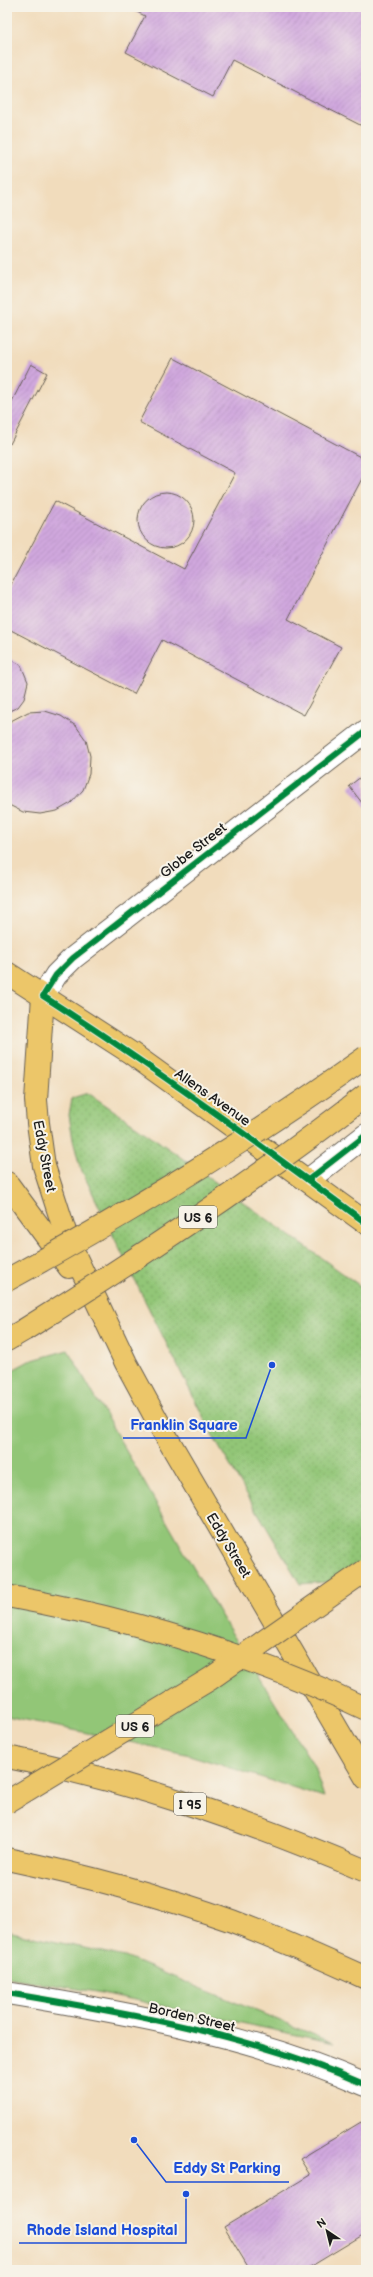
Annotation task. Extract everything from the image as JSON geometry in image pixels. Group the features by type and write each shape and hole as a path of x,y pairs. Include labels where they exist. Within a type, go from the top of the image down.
{"main road":[{"name":"Allens Avenue","path":"7,973 131,1053 366,1223"},
{"name":"Eddy Street","path":"42,996 36,1100 44,1166 68,1241 126,1363 181,1463 366,1778"},
{"path":"7,1280 144,1203 214,1160 366,1057"},
{"name":"US 6","path":"15,1335 130,1264 221,1202 366,1095"},
{"name":"Eddy Street","path":"7,1183 99,1308"},
{"name":"US 6","path":"7,1802 210,1679 366,1570"},
{"path":"7,1596 119,1619 227,1651 287,1674 366,1709"},
{"name":"I 95","path":"7,1757 88,1775 208,1810 267,1830 366,1871"},
{"path":"7,1859 106,1882 175,1902 239,1924 366,1978"}],"street":[{"name":"Globe Street","path":"42,996 56,975 73,958 366,731"},
{"path":"308,1180 366,1135"},
{"name":"Borden Street","path":"7,1993 99,2009 241,2040 308,2061 366,2085"}],"green space":[{"path":"88,1093 144,1131 366,1290 366,1579 300,1584 215,1440 80,1167 73,1140 69,1115 72,1098"},
{"path":"68,1350 220,1614 314,1766 324,1797 186,1754 7,1716 7,1373 29,1361"},
{"path":"7,1931 125,1957 334,2043 102,1993 7,1977"}],"building":[{"path":"127,7 366,7 366,128 232,60 213,97 126,52 145,16"},
{"path":"173,358 366,460 366,471 288,619 341,647 304,715 162,640 134,694 7,628 7,592 55,501 184,569 235,473 139,422"},
{"path":"31,364 47,373 10,444 7,443 7,411"},
{"path":"160,492 172,492 182,496 190,504 194,514 194,526 190,536 182,544 172,548 160,548 150,544 142,536 138,526 138,514 142,504 150,496"},
{"path":"7,657 21,665 28,682 24,699 18,707 7,712"},
{"path":"45,711 61,716 76,726 86,740 90,756 89,774 83,790 71,803 57,811 40,814 23,812 7,804 7,723 28,712"},
{"path":"366,773 366,808 349,786"},
{"path":"361,2122 366,2130 366,2233 305,2270 250,2270 224,2227 310,2175 300,2159"}],"cycle path":[{"path":"366,731 73,958 56,975 43,996 206,1106 366,1223"},
{"path":"308,1180 366,1135"},
{"path":"7,1993 144,2018 235,2039 279,2052 366,2085"}],"place":[{"name":"Franklin Square","path":"272,1365"},
{"name":"Eddy St Parking","path":"134,2140"},
{"name":"Rhode Island Hospital","path":"186,2194"}]}
